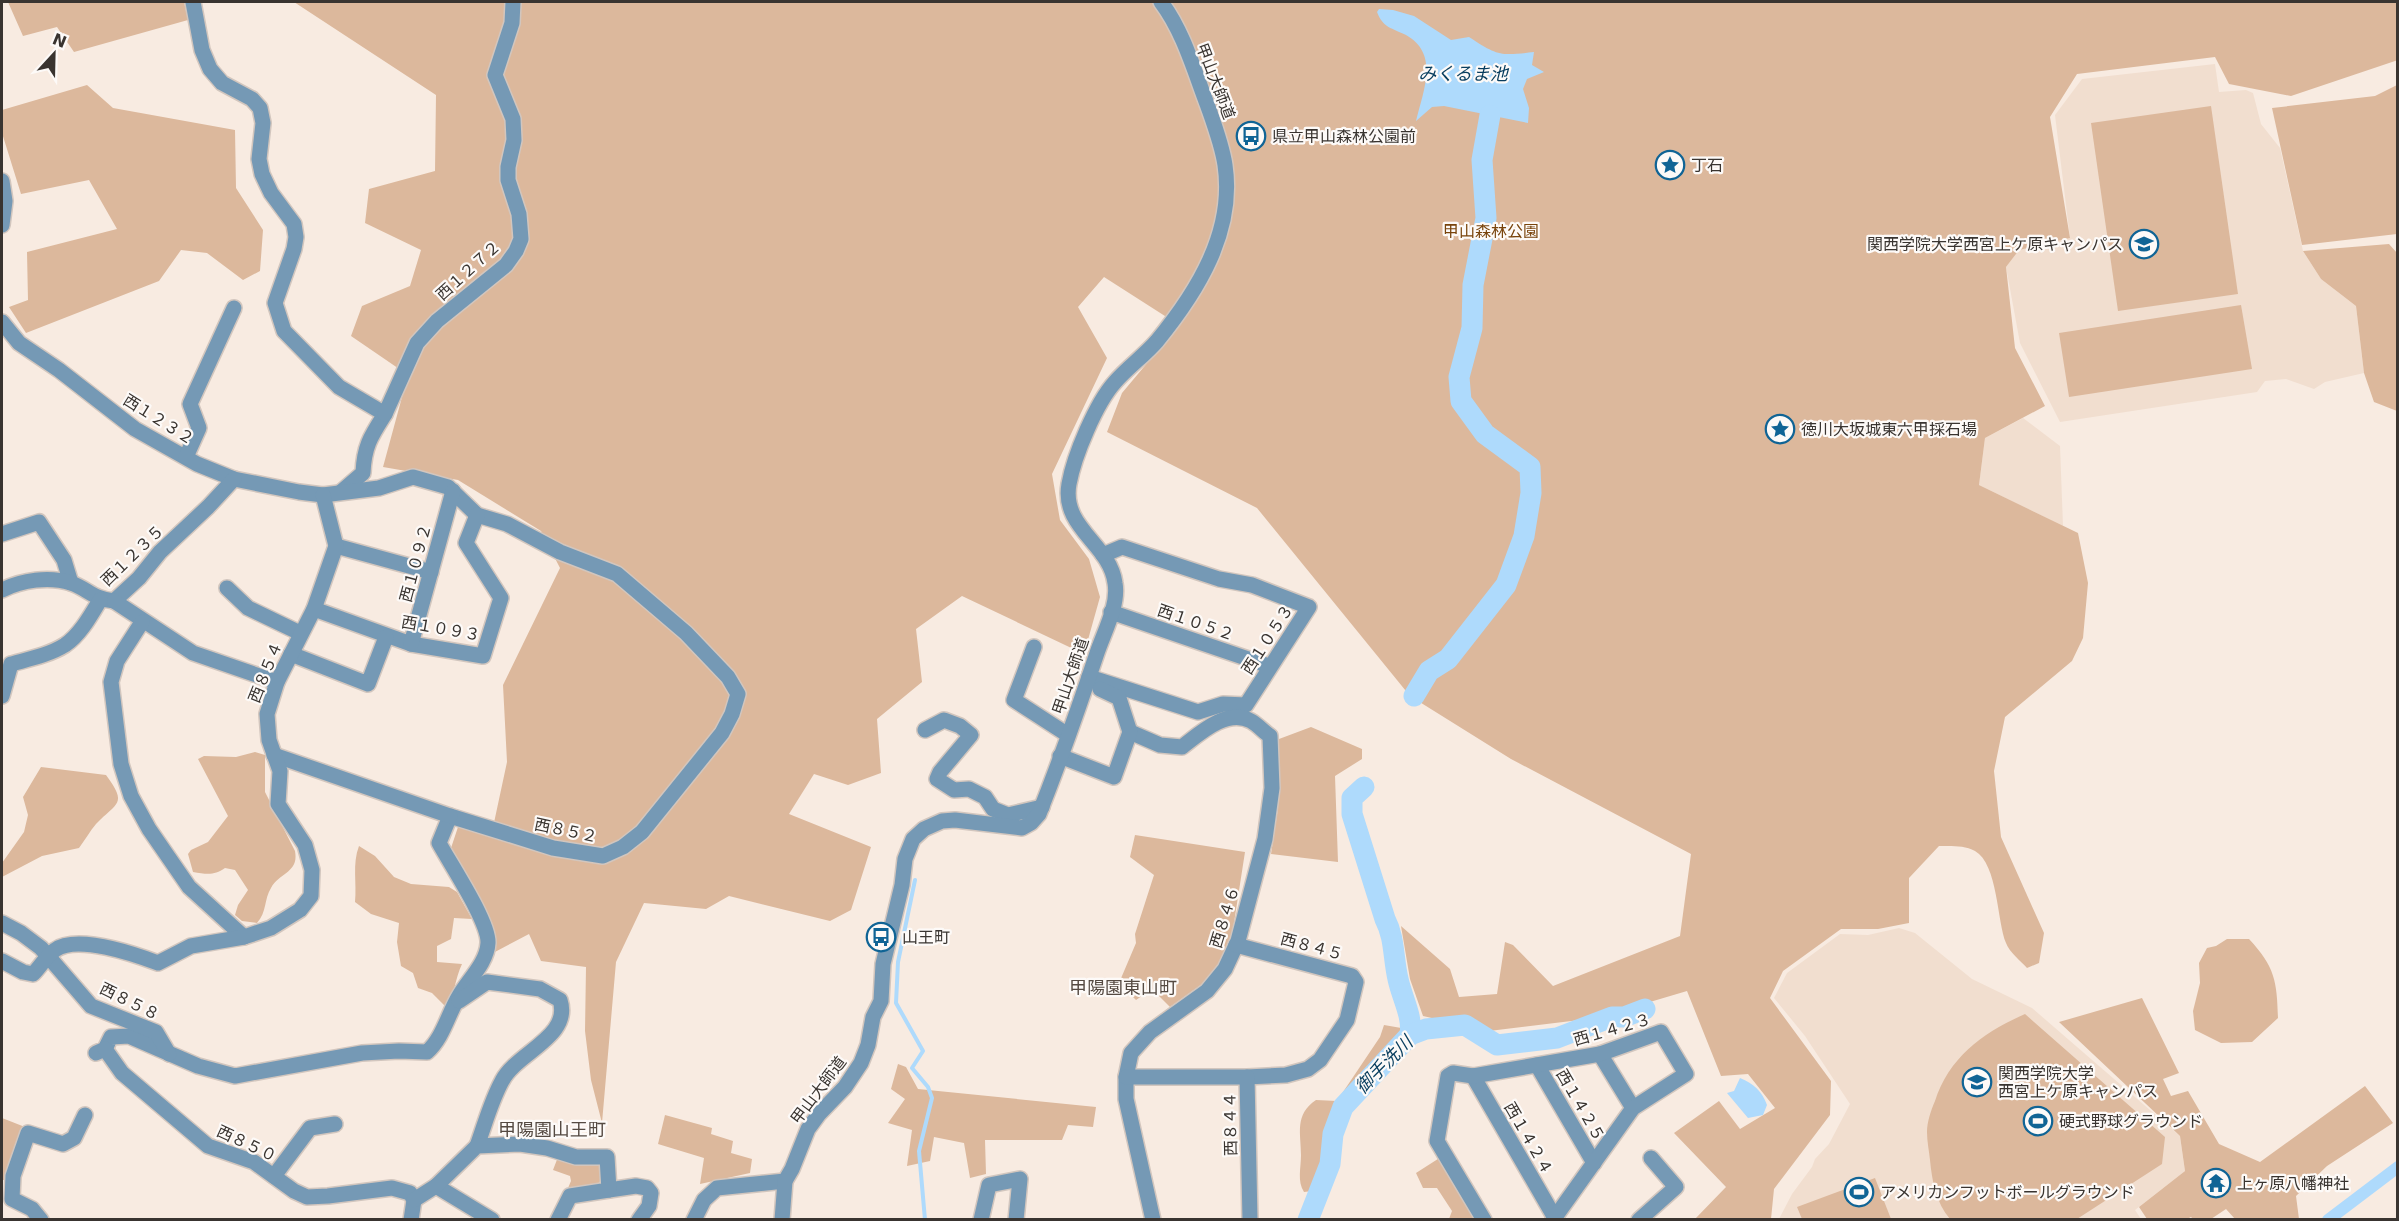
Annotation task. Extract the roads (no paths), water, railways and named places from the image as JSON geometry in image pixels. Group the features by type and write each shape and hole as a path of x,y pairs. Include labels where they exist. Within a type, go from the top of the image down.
{"street":[{"path":"193,2 202,50 210,69 222,83 252,99 260,108 263,123 259,159 262,174 271,193 294,224 296,237 294,249 274,303 284,331 339,387 385,414"},
{"name":"西１２７２","path":"341,492 363,473 363,454 369,439 385,414 417,344 437,321 506,265 521,239 519,214 508,180 508,167 514,140 513,119 495,75 512,23 513,2"},
{"name":"甲山大師道","path":"785,1181 808,1129 845,1087 861,1063 868,1045 873,1017 881,1001 883,964 902,885 905,859 913,839 924,829 942,820 1022,828 1031,823 1039,814 1111,612 1116,584 1103,555 1078,526 1070,508 1068,486 1074,465 1105,394 1114,382 1156,342 1185,302 1207,268 1218,240 1225,211 1226,165 1213,120 1190,58 1169,11 1161,2"},
{"path":"2,181 5,201 2,225"},
{"path":"186,457 199,428 190,404 234,308"},
{"name":"西１２３２","path":"2,321 18,343 59,369 135,429 186,457 234,478 299,492 323,495 341,492"},
{"name":"西８５２","path":"341,492 379,488 413,477 448,487 477,515 507,524 560,552 617,574 652,601 686,633 728,677 738,694 732,714 722,733 642,832 623,848 603,856 554,848 450,816"},
{"name":"西１２３５","path":"2,590 15,583 36,580 70,583 107,601 139,578 160,552 208,507 234,478"},
{"name":"西１０９２","path":"411,644 453,491"},
{"path":"323,495 336,546 431,572"},
{"name":"西１０９３","path":"314,609 386,637 411,644 483,656 501,598 466,543 477,515"},
{"path":"2,534 39,522 64,560 70,583"},
{"name":"西８５４","path":"2,961 23,972 33,974 56,948 79,942 123,950 158,963 191,946 244,937 271,928 300,910 311,896 312,870 305,845 278,804 280,771 269,740 267,714 277,682 314,609 336,546"},
{"name":"西１０５３","path":"1087,682 1198,712 1223,704 1246,705 1309,607 1252,585 1219,579 1122,547 1103,555"},
{"path":"227,588 248,608 300,633"},
{"path":"2,696 10,664 38,657 66,644 107,601 193,653 277,682"},
{"name":"西１０５２","path":"1111,612 1269,666"},
{"path":"142,622 117,661 111,682 121,764 131,796 149,829 189,886 244,937"},
{"path":"291,654 368,684 386,637"},
{"path":"1034,647 1014,700 1068,735"},
{"path":"1060,756 1114,777 1130,732 1119,698 1087,682"},
{"name":"西８４６","path":"1130,732 1160,745 1182,747 1214,722 1231,719 1250,720 1270,736 1272,788 1264,839 1236,945 1225,969 1207,991 1150,1032 1131,1053 1126,1077 1126,1099 1153,1220"},
{"path":"925,730 944,720 960,726 971,735 940,772 937,779 954,790 969,789 985,797 993,809 1008,815 1042,807"},
{"path":"169,1054 198,1066 235,1076 362,1053 427,1052 435,1045 454,1005 482,961 488,943 483,921 439,843 450,816 274,754"},
{"name":"西８５８","path":"2,923 21,933 41,948 91,1006 156,1032 169,1054"},
{"name":"西８４５","path":"1236,945 1352,976 1356,982 1347,1020 1320,1060 1308,1070 1286,1076 1247,1077"},
{"path":"411,1220 414,1200 436,1186 477,1146 503,1078 560,1024 564,1011 560,1000 540,989 487,982 454,1005"},
{"name":"西１４２３","path":"1484,1220 1437,1141 1448,1076 1453,1073 1473,1076 1600,1054 1661,1032 1686,1074 1633,1108 1554,1219"},
{"name":"西８５０","path":"169,1054 129,1036 111,1037 101,1051 122,1073 208,1146 254,1162 294,1191 307,1197 392,1188 410,1193 414,1200"},
{"path":"1600,1054 1633,1108"},
{"name":"西１４２５","path":"1537,1065 1594,1163"},
{"name":"西１４２４","path":"1473,1076 1554,1219"},
{"name":"西８４４","path":"1126,1077 1247,1077 1250,1220"},
{"path":"41,1220 32,1209 12,1198 13,1176 28,1132 63,1144 74,1138 85,1115"},
{"path":"274,1176 310,1128 335,1124"},
{"path":"477,1146 520,1144 548,1148 576,1157 607,1157 609,1190"},
{"path":"1639,1220 1676,1186 1651,1158"},
{"path":"981,1220 989,1185 1020,1179 1016,1220"},
{"path":"694,1220 704,1200 717,1188 785,1181 782,1220"},
{"path":"436,1186 492,1220"},
{"path":"558,1220 570,1196 636,1186 647,1188 651,1193 649,1206 639,1220"}],"water":[{"name":"みくるま池","path":"1379,9 1414,16 1451,40 1469,37 1493,51 1506,54 1534,52 1532,65 1544,72 1527,79 1523,89 1529,108 1528,123 1444,106 1432,107 1416,121 1425,86 1426,63 1423,52 1406,35 1385,24 1377,12"},
{"path":"1740,1078 1753,1085 1763,1096 1767,1105 1763,1115 1748,1118 1727,1093 1734,1091"}],"waterway":[{"path":"1414,696 1429,671 1448,659 1506,585 1524,536 1531,493 1530,467 1485,434 1461,401 1459,377 1472,328 1473,285 1486,218 1482,160 1490,115"},
{"path":"1364,787 1352,798 1352,814 1391,933 1398,979 1410,1021 1410,1035"},
{"name":"御手洗川","path":"915,880 898,962 896,1003 923,1051 912,1068 928,1087 932,1098 919,1151 925,1220"},
{"name":"御手洗川","path":"1308,1220 1330,1164 1333,1134 1343,1107 1410,1035 1426,1029 1465,1025 1497,1045 1557,1038 1612,1017 1624,1017 1645,1009"},
{"path":"2328,1220 2398,1167"}],"place":[{"name":"県立甲山森林公園前","path":"1251,136"},
{"name":"丁石","path":"1670,165"},
{"name":"関西学院大学西宮上ケ原キャンパス","path":"2144,244"},
{"name":"徳川大坂城東六甲採石場","path":"1780,429"},
{"name":"山王町","path":"881,937"},
{"name":"関西学院大学 西宮上ケ原キャンパス","path":"1977,1082"},
{"name":"硬式野球グラウンド","path":"2038,1121"},
{"name":"上ヶ原八幡神社","path":"2216,1183"},
{"name":"アメリカンフットボールグラウンド","path":"1859,1192"}],"district":[{"name":"甲陽園東山町","path":"1123,988"},
{"name":"甲陽園山王町","path":"552,1130"}],"park label":[{"name":"甲山森林公園","path":"1491,231"}]}
